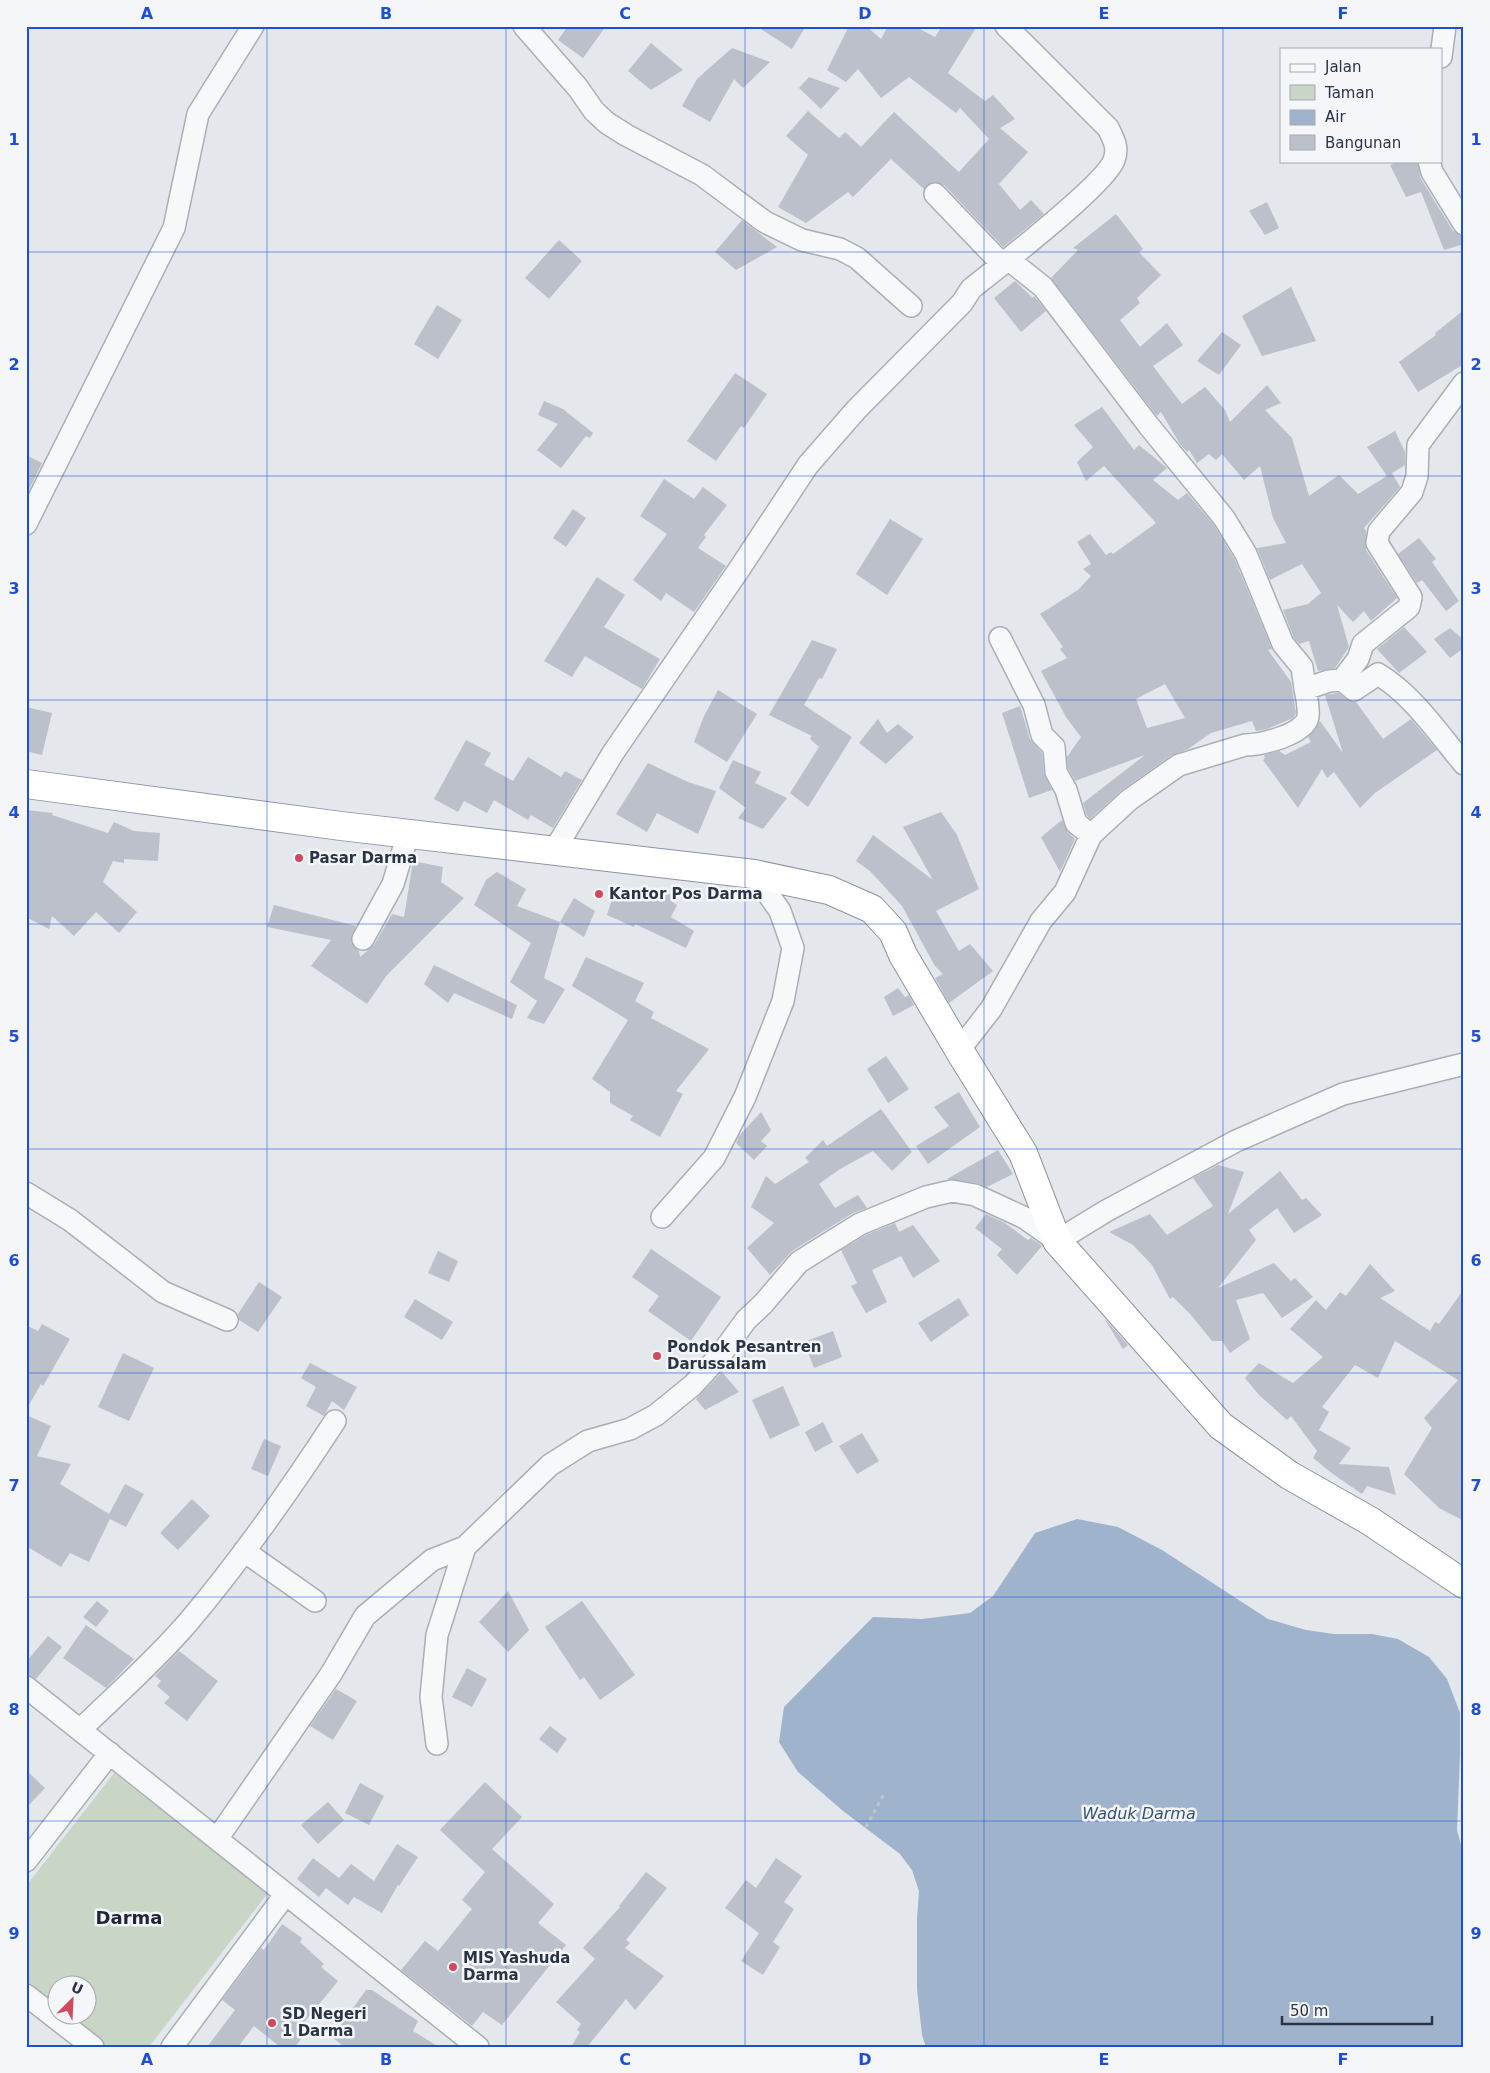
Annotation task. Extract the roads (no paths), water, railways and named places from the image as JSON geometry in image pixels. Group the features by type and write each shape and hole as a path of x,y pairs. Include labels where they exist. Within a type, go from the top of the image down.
{"highway":[{"path":"26,784 408,834 754,874 829,890 872,909 893,932 903,955 1023,1153 1057,1241 1221,1426 1289,1475 1370,1521 1464,1584"}],"street":[{"path":"26,524 174,228 198,114 253,26"},
{"path":"524,26 578,88 594,111 607,123 702,175 765,222 802,240 840,249 857,258 911,306"},
{"path":"554,851 613,753 808,465 856,410 962,302 971,290 1106,173 1114,160 1116,144 1108,128 1006,26"},
{"path":"1442,48 1445,26"},
{"path":"1429,162 1432,172 1464,224"},
{"path":"935,194 1005,262 1043,287 1149,426 1224,518 1246,554 1283,644 1302,667 1308,718 1303,726 1287,735 1256,745 1245,744 1178,765 1129,800 1091,835 1065,892 1041,921 991,1009 959,1050"},
{"path":"1342,680 1358,659 1363,644 1409,607 1411,597 1377,543 1379,531 1412,492 1417,476 1418,445 1464,383"},
{"path":"1000,638 1034,705 1042,735 1054,747 1056,772 1066,790 1076,823 1091,835"},
{"path":"1305,689 1329,681 1342,680 1354,690 1378,674 1387,680 1425,716 1464,764"},
{"path":"363,939 393,884 408,834"},
{"path":"662,1217 714,1158 745,1097 783,1001 793,948 780,910 754,874"},
{"path":"217,1839 331,1674 365,1616 432,1560 465,1547 550,1465 588,1441 630,1429 656,1415 693,1385 722,1353 746,1320 764,1304 799,1262 860,1224 926,1196 952,1191 975,1195 1025,1218 1057,1241 1106,1211 1236,1141 1343,1094 1464,1064"},
{"path":"26,1193 70,1220 163,1292 227,1320"},
{"path":"80,1730 189,1621 244,1551 300,1474 335,1421"},
{"path":"438,1744 431,1697 437,1635 465,1547"},
{"path":"244,1551 316,1601"},
{"path":"26,1687 217,1839 284,1895 478,2047"},
{"path":"26,1861 110,1753"},
{"path":"172,2047 284,1895"},
{"path":"26,1995 93,2047"}],"water":[{"name":"Waduk Darma","path":"1077,1519 1118,1527 1162,1550 1268,1619 1306,1630 1334,1634 1372,1634 1398,1639 1429,1657 1447,1679 1460,1713 1457,1830 1464,1856 1464,2047 926,2047 922,2035 917,1989 919,1891 912,1870 900,1854 843,1811 798,1772 779,1742 784,1707 873,1617 922,1619 970,1613 993,1596 1035,1533"}],"place":[{"name":"Pasar Darma","path":"299,858"},
{"name":"Kantor Pos Darma","path":"599,894"},
{"name":"Pondok Pesantren Darussalam","path":"657,1356"},
{"name":"MIS Yashuda Darma","path":"453,1967"},
{"name":"SD Negeri 1 Darma","path":"272,2023"}],"district":[{"name":"Darma","path":"129,1918"}]}
